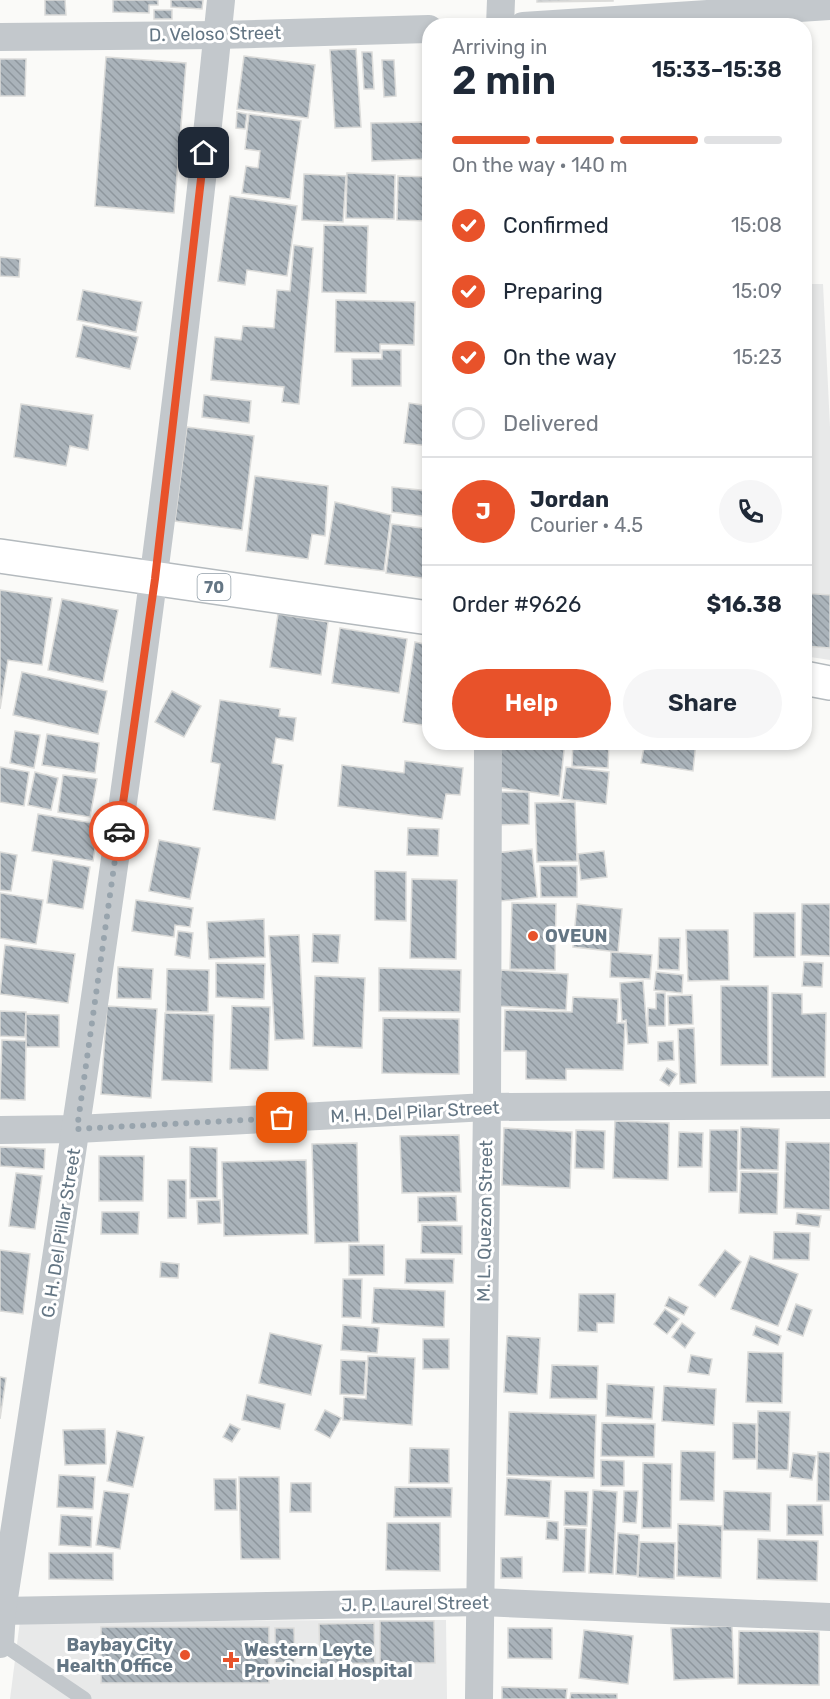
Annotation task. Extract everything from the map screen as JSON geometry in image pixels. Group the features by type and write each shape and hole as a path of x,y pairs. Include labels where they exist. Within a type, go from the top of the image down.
{"main road":[{"name":"70","path":"0,556 422,617"},
{"path":"812,680 830,683"}],"street":[{"name":"G. H. Del Pillar Street","path":"0,1643 1,1611 77,1129 155,579 221,0"},
{"path":"500,18 501,0"},
{"path":"646,18 830,6"},
{"name":"D. Veloso Street","path":"0,37 218,35 422,29"},
{"name":"M. L. Quezon Street","path":"479,1699 488,750"},
{"name":"M. H. Del Pilar Street","path":"0,1130 77,1129 486,1107 830,1105"},
{"name":"J. P. Laurel Street","path":"1,1611 481,1602 830,1617"}],"lane":[{"path":"0,1643 84,1699"}],"shaded area":[{"path":"812,284 823,284 830,427 830,660 812,657"},
{"name":"Western Leyte Provincial Hospital","path":"446,1620 447,1699 10,1699 20,1621"}],"building":[{"path":"45,0 65,0 66,15 45,15"},
{"path":"113,0 158,0 158,5 149,5 149,13 113,12"},
{"path":"171,0 203,0 202,9 171,7"},
{"path":"537,0 613,0 613,1 537,2"},
{"path":"154,10 172,10 172,19 154,19"},
{"path":"356,49 361,127 335,128 330,50"},
{"path":"362,52 372,52 374,89 364,89"},
{"path":"244,56 315,65 308,118 237,109"},
{"path":"106,57 186,63 174,213 95,206"},
{"path":"0,59 26,59 25,96 0,96"},
{"path":"382,60 394,60 396,96 384,97"},
{"path":"237,112 247,114 245,129 236,128"},
{"path":"249,114 301,121 290,199 242,193 246,166 258,168 260,151 245,149"},
{"path":"422,122 422,159 372,161 371,123"},
{"path":"347,173 395,175 394,219 346,218"},
{"path":"304,174 346,176 343,222 302,220"},
{"path":"398,176 422,177 422,221 397,220"},
{"path":"230,196 297,206 287,276 247,270 245,285 218,281"},
{"path":"324,225 368,226 366,293 322,292"},
{"path":"294,245 313,248 299,404 282,402 284,387 211,380 215,337 241,340 243,326 274,328 277,290 290,291"},
{"path":"0,257 20,259 19,277 0,276"},
{"path":"83,290 142,302 136,332 77,320"},
{"path":"336,300 415,302 414,345 380,344 380,353 335,352"},
{"path":"83,325 138,337 130,369 76,357"},
{"path":"382,350 401,350 401,386 352,386 352,359 382,359"},
{"path":"204,395 251,401 249,423 202,417"},
{"path":"409,403 422,405 422,445 404,443"},
{"path":"21,404 93,415 88,450 70,446 66,466 14,457"},
{"path":"187,427 254,436 242,530 175,521"},
{"path":"255,476 328,486 325,536 312,534 308,559 246,551"},
{"path":"392,487 422,490 422,516 392,512"},
{"path":"335,502 391,515 384,571 325,564"},
{"path":"392,524 422,528 422,578 386,573"},
{"path":"0,590 52,598 42,665 8,660 0,709"},
{"path":"812,594 830,595 830,648 812,647"},
{"path":"62,599 118,610 103,682 48,670"},
{"path":"278,614 328,622 321,675 270,667"},
{"path":"340,628 407,639 399,693 332,683"},
{"path":"415,642 422,644 422,725 403,722"},
{"path":"22,672 107,691 98,734 13,715"},
{"path":"172,691 201,706 184,737 155,722"},
{"path":"220,700 280,709 279,716 296,718 293,741 276,738 272,763 283,765 275,820 213,810 220,764 211,762"},
{"path":"15,731 40,735 34,768 10,763"},
{"path":"47,734 99,743 95,773 42,765"},
{"path":"500,750 564,750 559,796 496,787"},
{"path":"573,750 609,750 608,768 572,766"},
{"path":"643,750 695,750 693,771 641,763"},
{"path":"405,761 463,768 460,795 446,794 442,819 338,806 342,765 404,773"},
{"path":"0,767 29,772 24,806 0,802"},
{"path":"566,767 609,772 606,804 562,799"},
{"path":"35,772 58,778 51,810 28,805"},
{"path":"63,775 97,779 90,817 58,812"},
{"path":"497,792 529,792 529,824 498,825"},
{"path":"575,802 577,861 537,862 535,803"},
{"path":"38,814 99,824 93,861 32,851"},
{"path":"408,828 439,829 438,856 407,855"},
{"path":"159,840 200,848 190,899 149,891"},
{"path":"532,849 537,897 500,901 495,853"},
{"path":"604,851 607,877 581,880 578,854"},
{"path":"0,852 17,855 11,891 0,890"},
{"path":"53,860 90,867 83,909 47,903"},
{"path":"540,866 577,866 577,897 541,897"},
{"path":"375,871 406,872 406,921 375,920"},
{"path":"412,879 457,880 456,959 410,958"},
{"path":"0,893 43,900 36,944 0,938"},
{"path":"136,900 193,908 190,927 175,925 174,937 132,931"},
{"name":"OVEUN","path":"512,903 556,904 555,970 510,969"},
{"path":"577,904 622,909 618,952 573,947"},
{"path":"802,904 830,904 830,956 801,955"},
{"path":"754,913 795,913 795,957 754,957"},
{"path":"264,919 265,957 209,959 207,922"},
{"path":"686,930 728,930 729,980 688,981"},
{"path":"178,931 193,933 190,958 175,955"},
{"path":"313,934 340,935 338,963 312,962"},
{"path":"299,935 304,1039 275,1040 269,936"},
{"path":"659,938 680,938 679,970 658,969"},
{"path":"5,945 75,954 68,1003 0,994"},
{"path":"611,952 652,955 650,979 610,977"},
{"path":"804,962 823,963 822,987 802,986"},
{"path":"216,963 265,964 264,999 216,997"},
{"path":"118,967 153,969 151,999 117,998"},
{"path":"379,968 461,970 460,1012 379,1011"},
{"path":"167,969 209,970 208,1012 166,1011"},
{"path":"501,970 568,974 566,1010 499,1006"},
{"path":"656,972 683,975 682,993 654,990"},
{"path":"315,976 365,978 362,1048 313,1046"},
{"path":"643,981 648,1043 628,1044 626,1020 622,1021 620,983"},
{"path":"721,986 768,986 768,1065 721,1065"},
{"path":"656,993 665,993 665,1026 648,1026 648,1008 656,1009"},
{"path":"772,993 802,994 802,1014 826,1013 825,1077 772,1077"},
{"path":"692,995 693,1024 669,1025 668,996"},
{"path":"573,997 618,999 617,1023 625,1023 623,1070 566,1069 566,1080 526,1079 526,1051 504,1051 505,1010 572,1012"},
{"path":"107,1006 157,1009 151,1098 101,1094"},
{"path":"232,1006 270,1007 268,1070 230,1069"},
{"path":"0,1011 26,1012 25,1037 0,1036"},
{"path":"165,1013 214,1015 212,1082 162,1080"},
{"path":"26,1014 59,1015 59,1047 26,1047"},
{"path":"383,1018 459,1019 459,1074 382,1073"},
{"path":"694,1028 696,1083 680,1084 678,1029"},
{"path":"2,1040 26,1041 25,1100 0,1099"},
{"path":"673,1041 674,1060 658,1061 658,1042"},
{"path":"667,1068 677,1074 669,1086 660,1080"},
{"path":"615,1121 669,1123 668,1180 613,1178"},
{"path":"741,1127 779,1129 778,1170 740,1169"},
{"path":"504,1128 572,1132 570,1188 502,1185"},
{"path":"576,1130 605,1131 604,1169 575,1168"},
{"path":"710,1130 738,1130 737,1192 709,1192"},
{"path":"679,1132 703,1133 702,1167 678,1167"},
{"path":"459,1135 461,1192 402,1193 400,1136"},
{"path":"786,1142 830,1143 830,1210 784,1208"},
{"path":"357,1143 359,1242 315,1243 312,1144"},
{"path":"0,1147 45,1149 44,1169 0,1166"},
{"path":"190,1147 217,1148 217,1198 190,1198"},
{"path":"99,1156 144,1156 143,1201 99,1201"},
{"path":"306,1160 308,1234 224,1236 222,1162"},
{"path":"741,1172 778,1173 777,1214 739,1213"},
{"path":"16,1173 42,1176 35,1229 9,1226"},
{"path":"168,1180 186,1180 186,1218 168,1218"},
{"path":"456,1196 457,1221 418,1222 418,1197"},
{"path":"220,1200 221,1223 198,1224 197,1201"},
{"path":"102,1212 139,1212 138,1234 101,1234"},
{"path":"797,1213 821,1216 819,1227 796,1224"},
{"path":"422,1225 462,1226 462,1254 421,1253"},
{"path":"774,1232 810,1233 809,1260 773,1259"},
{"path":"349,1245 384,1245 384,1275 349,1275"},
{"path":"0,1250 30,1254 23,1314 0,1311"},
{"path":"725,1250 741,1262 715,1297 699,1285"},
{"path":"750,1256 798,1274 778,1326 731,1309"},
{"path":"406,1259 454,1259 453,1283 405,1283"},
{"path":"161,1262 179,1264 178,1278 160,1277"},
{"path":"343,1279 362,1279 361,1318 342,1317"},
{"path":"374,1288 445,1291 444,1327 372,1323"},
{"path":"579,1294 615,1294 614,1323 597,1323 597,1332 578,1331"},
{"path":"669,1297 688,1307 684,1315 665,1306"},
{"path":"796,1304 812,1310 803,1336 787,1330"},
{"path":"665,1309 679,1319 667,1334 654,1324"},
{"path":"682,1323 695,1333 685,1348 672,1337"},
{"path":"343,1325 379,1328 377,1353 341,1350"},
{"path":"756,1326 781,1336 778,1345 753,1335"},
{"path":"270,1333 322,1345 311,1395 259,1383"},
{"path":"507,1336 540,1338 537,1394 504,1392"},
{"path":"423,1339 449,1339 449,1369 423,1369"},
{"path":"748,1352 783,1353 782,1403 746,1402"},
{"path":"691,1355 712,1359 709,1375 688,1372"},
{"path":"368,1356 415,1358 412,1425 343,1420 344,1397 366,1399"},
{"path":"341,1360 366,1361 364,1395 340,1394"},
{"path":"552,1365 598,1366 597,1399 550,1398"},
{"path":"0,1377 6,1378 0,1419"},
{"path":"607,1384 654,1387 652,1419 606,1416"},
{"path":"664,1386 716,1389 714,1425 662,1421"},
{"path":"247,1395 285,1404 280,1429 242,1420"},
{"path":"325,1410 341,1418 330,1438 315,1430"},
{"path":"758,1411 790,1412 788,1470 757,1469"},
{"path":"509,1412 596,1415 594,1478 507,1475"},
{"path":"602,1423 655,1424 654,1457 601,1456"},
{"path":"733,1423 756,1424 756,1459 733,1459"},
{"path":"230,1424 240,1429 232,1442 223,1437"},
{"path":"105,1429 106,1464 65,1465 63,1430"},
{"path":"117,1431 144,1437 133,1487 107,1481"},
{"path":"410,1448 449,1449 449,1483 409,1483"},
{"path":"681,1451 715,1452 714,1501 680,1500"},
{"path":"818,1452 830,1453 830,1501 817,1501"},
{"path":"793,1453 816,1456 812,1480 790,1477"},
{"path":"601,1460 624,1461 624,1486 601,1486"},
{"path":"643,1463 672,1464 671,1528 642,1528"},
{"path":"59,1475 95,1477 93,1509 57,1507"},
{"path":"239,1477 279,1477 280,1559 241,1559"},
{"path":"507,1478 551,1481 549,1518 505,1515"},
{"path":"214,1479 236,1479 237,1510 215,1510"},
{"path":"291,1483 311,1483 311,1512 290,1512"},
{"path":"395,1487 452,1488 451,1517 394,1517"},
{"path":"593,1490 617,1492 613,1574 589,1573"},
{"path":"104,1491 129,1494 120,1549 96,1545"},
{"path":"565,1491 588,1492 587,1526 564,1525"},
{"path":"624,1491 638,1491 636,1523 623,1522"},
{"path":"724,1491 771,1493 770,1531 723,1530"},
{"path":"787,1505 822,1505 823,1535 787,1535"},
{"path":"61,1515 92,1517 91,1547 59,1545"},
{"path":"547,1521 558,1522 558,1540 546,1539"},
{"path":"387,1523 440,1523 440,1571 386,1570"},
{"path":"678,1524 722,1526 721,1578 677,1576"},
{"path":"565,1528 586,1529 585,1572 563,1572"},
{"path":"618,1533 639,1535 637,1576 616,1574"},
{"path":"758,1539 818,1541 817,1581 757,1579"},
{"path":"640,1542 675,1543 674,1579 638,1577"},
{"path":"49,1553 113,1553 113,1580 49,1579"},
{"path":"522,1557 522,1578 501,1578 501,1558"},
{"path":"380,1621 434,1621 435,1663 380,1663"},
{"path":"374,1623 375,1663 320,1664 319,1624"},
{"path":"732,1626 734,1678 674,1680 671,1628"},
{"name":"Baybay City Health Office","path":"101,1627 269,1627 269,1683 101,1683"},
{"path":"275,1628 294,1628 295,1662 275,1663"},
{"path":"508,1628 552,1628 552,1659 508,1658"},
{"path":"584,1630 633,1636 628,1684 579,1678"},
{"path":"739,1631 819,1632 819,1685 738,1684"},
{"path":"502,1687 567,1689 566,1699 502,1699"},
{"path":"571,1693 617,1694 617,1699 570,1699"}],"way so far":[{"path":"119,831 77,1129 282,1118"}],"place":[{"name":"OVEUN","path":"533,936"},
{"name":"Baybay City Health Office","path":"185,1655"},
{"name":"Western Leyte Provincial Hospital","path":"231,1660"}],"route":[{"path":"119,831 155,579 204,153"}]}
